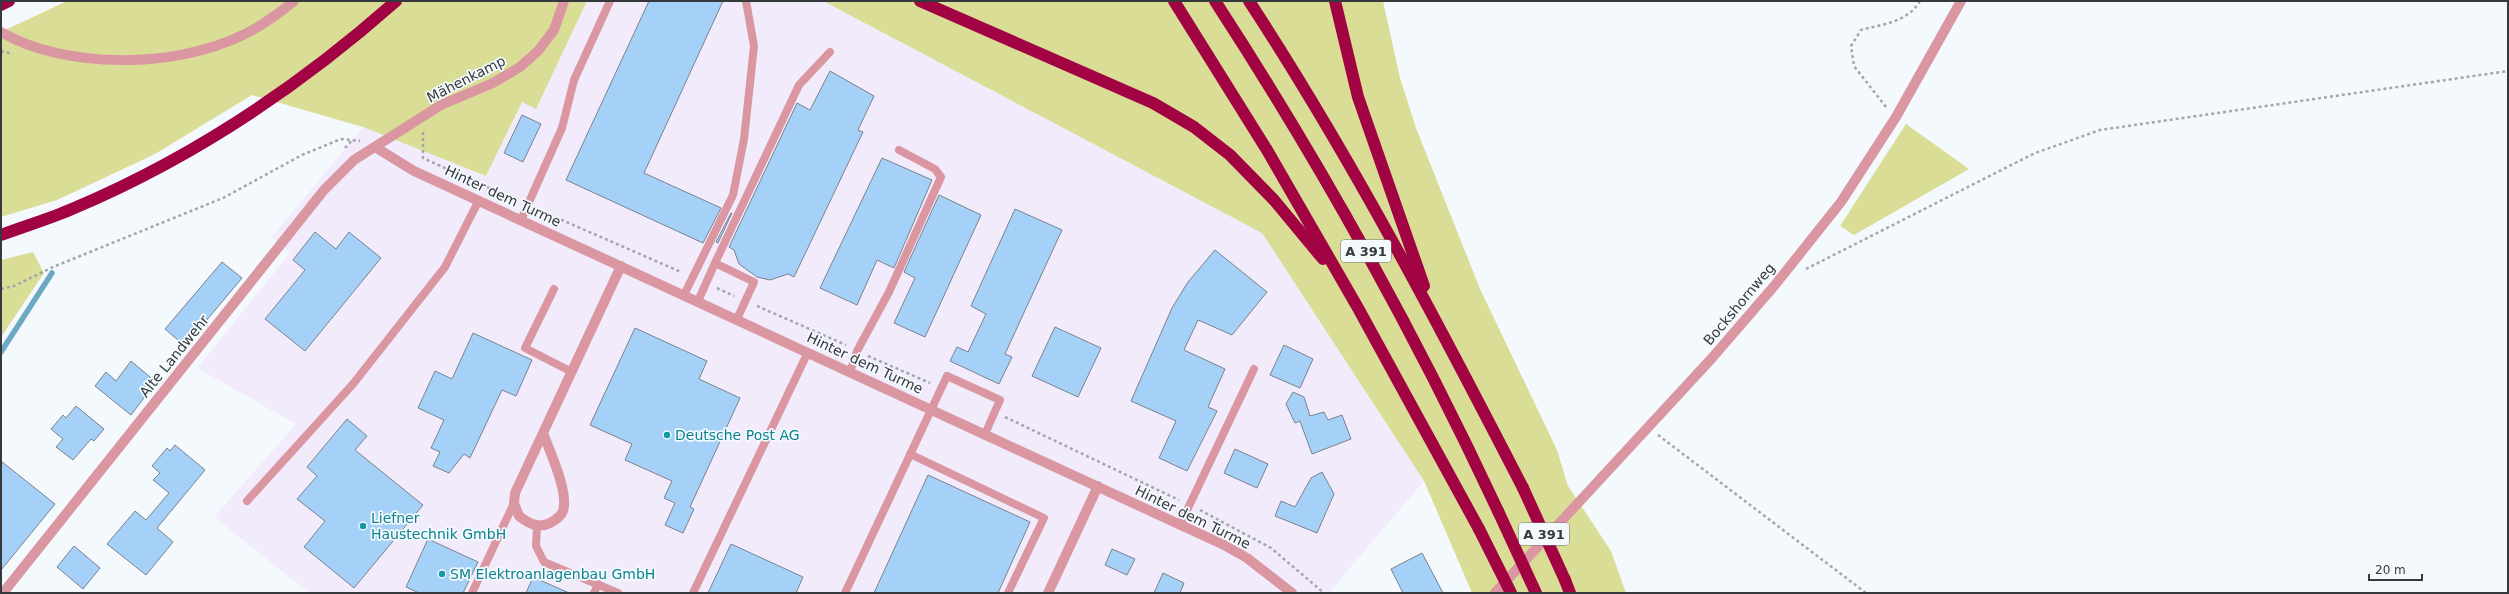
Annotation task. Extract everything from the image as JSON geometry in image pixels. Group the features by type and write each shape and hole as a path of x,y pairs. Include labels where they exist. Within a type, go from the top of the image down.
{"highway":[{"path":"1,5 9,1"},
{"path":"1,235 71,210 138,179 199,147 294,85 350,42 396,1"},
{"path":"920,1 1146,100 1194,127 1230,155 1274,200 1317,251 1358,308"},
{"path":"1174,1 1268,150 1358,308 1511,593"},
{"name":"A 391","path":"1215,1 1302,139 1372,261 1464,439 1536,593"},
{"name":"A 391","path":"1249,1 1334,137 1436,319 1523,488 1570,593"},
{"path":"1335,1 1358,98 1436,319"}],"street":[{"path":"1,32 43,51 81,58 124,60 157,58 203,49 243,35 274,17 294,1"},
{"name":"Mähenkamp","path":"376,147 441,105 493,83 520,67 538,51 554,30 564,1"},
{"name":"Bockshornweg","path":"1495,593 1648,427 1775,285 1841,202 1896,117 1961,1"},
{"name":"Hinter dem Turme","path":"376,147 414,171 1180,525 1247,558 1292,593"},
{"name":"Alte Landwehr","path":"3,593 324,190 354,160 376,147"},
{"path":"543,433 563,491 565,503 563,513 556,520 547,525 537,526 519,516 514,503 515,493 543,433 622,266"},
{"path":"1048,593 1098,486"}],"lane":[{"path":"521,220 562,128 574,80 610,1"},
{"path":"684,295 733,195 744,139 754,46 746,1"},
{"path":"698,301 799,85 830,52"},
{"path":"850,372 857,351 903,262 941,177 935,169 899,150"},
{"path":"247,501 353,384 445,267 479,200"},
{"path":"715,263 754,282 737,319"},
{"path":"554,290 525,348 572,372"},
{"path":"693,593 808,352"},
{"path":"1180,525 1254,369"},
{"path":"845,593 930,409 947,376 1000,400 984,434"},
{"path":"910,454 1044,518 1008,593"},
{"path":"472,593 514,503"},
{"path":"537,526 536,546 544,562 618,593"},
{"path":"594,593 598,584"}],"path":[{"path":"1896,117 1854,66 1851,46 1861,30 1899,20 1915,9 1920,1"},
{"path":"1803,270 2035,152 2100,130 2508,71"},
{"path":"1881,113 1889,100"},
{"path":"429,128 423,132 423,158 693,278"},
{"path":"1,289 14,286 53,267 222,198 302,155 341,139 353,139 376,147"},
{"path":"706,284 941,388"},
{"path":"994,412 1189,505 1271,548 1324,593"},
{"path":"1648,427 1866,593"}],"shaded area":[{"path":"587,1 823,1 1262,233 1424,481 1329,593 309,593 214,517 296,424 197,368 290,253 272,237 363,127 486,176 522,101 536,108"}],"green space":[{"path":"67,1 587,1 536,109 522,102 486,176 363,127 252,95 155,154 57,200 1,217 1,32"},
{"path":"823,1 1383,1 1400,78 1416,128 1480,289 1557,450 1568,486 1611,551 1626,593 1472,593 1424,481 1262,233"},
{"path":"1906,124 1969,169 1854,235 1840,226"},
{"path":"33,252 44,273 1,337 1,260"}],"building":[{"path":"649,1 723,1 644,173 721,208 703,243 566,180"},
{"path":"830,71 874,96 858,130 863,132 794,277 788,274 770,280 757,277 739,264 734,250 729,247 797,103 810,110"},
{"path":"522,115 541,124 523,162 504,153"},
{"path":"882,158 932,180 894,268 877,260 857,305 820,288"},
{"path":"939,195 981,215 925,337 894,323 915,278 904,272"},
{"path":"1015,209 1062,230 1005,354 1012,357 999,384 950,361 957,347 968,352 986,314 971,306"},
{"path":"732,213 718,243 716,242"},
{"path":"315,232 336,249 349,232 381,258 305,351 265,319 305,270 293,260"},
{"path":"1215,250 1267,292 1232,335 1198,320 1184,350 1225,369 1208,407 1217,411 1187,471 1159,458 1176,421 1131,401 1172,308 1188,282"},
{"path":"222,262 242,278 185,346 165,329"},
{"path":"1055,327 1101,348 1078,397 1032,376"},
{"name":"Deutsche Post AG","path":"635,328 707,361 699,379 740,398 690,507 694,509 683,533 665,525 675,503 664,498 672,481 625,460 632,444 590,425"},
{"path":"473,333 532,360 516,396 502,390 470,458 464,454 449,473 433,466 440,452 431,448 444,420 418,408 435,371 452,379"},
{"path":"1284,345 1313,359 1300,388 1270,375"},
{"path":"131,361 156,382 131,415 95,386 106,372 116,381"},
{"path":"1293,392 1304,397 1310,416 1324,412 1328,420 1342,415 1351,439 1312,454 1300,421 1295,423 1286,404"},
{"path":"76,406 104,429 94,441 91,439 73,460 56,447 63,439 51,429 63,415 66,418"},
{"name":"Liefner Haustechnik GmbH","path":"347,419 367,436 355,450 423,505 354,588 304,547 325,521 297,499 317,476 307,467"},
{"path":"175,445 205,470 157,528 173,542 146,575 107,544 135,511 146,520 169,493 153,480 160,473 152,466 167,448 170,451"},
{"path":"1235,449 1268,464 1257,488 1224,473"},
{"path":"1,461 55,504 1,570"},
{"path":"1322,472 1334,494 1317,533 1275,516 1281,501 1295,507 1311,478"},
{"path":"928,475 1030,522 998,593 874,593"},
{"name":"SM Elektroanlagenbau GmbH","path":"428,539 478,562 463,593 419,593 406,587"},
{"path":"731,544 803,577 796,593 708,593"},
{"path":"74,546 100,568 83,589 57,567"},
{"path":"1112,549 1135,559 1127,575 1105,565"},
{"path":"1422,553 1443,593 1403,593 1391,569"},
{"path":"1163,573 1184,583 1180,593 1154,593"},
{"path":"533,577 569,593 526,593"}],"waterway":[{"path":"1,352 52,273"}],"place":[{"name":"Deutsche Post AG","path":"667,435"},
{"name":"Liefner Haustechnik GmbH","path":"363,526"},
{"name":"SM Elektroanlagenbau GmbH","path":"442,574"}]}
